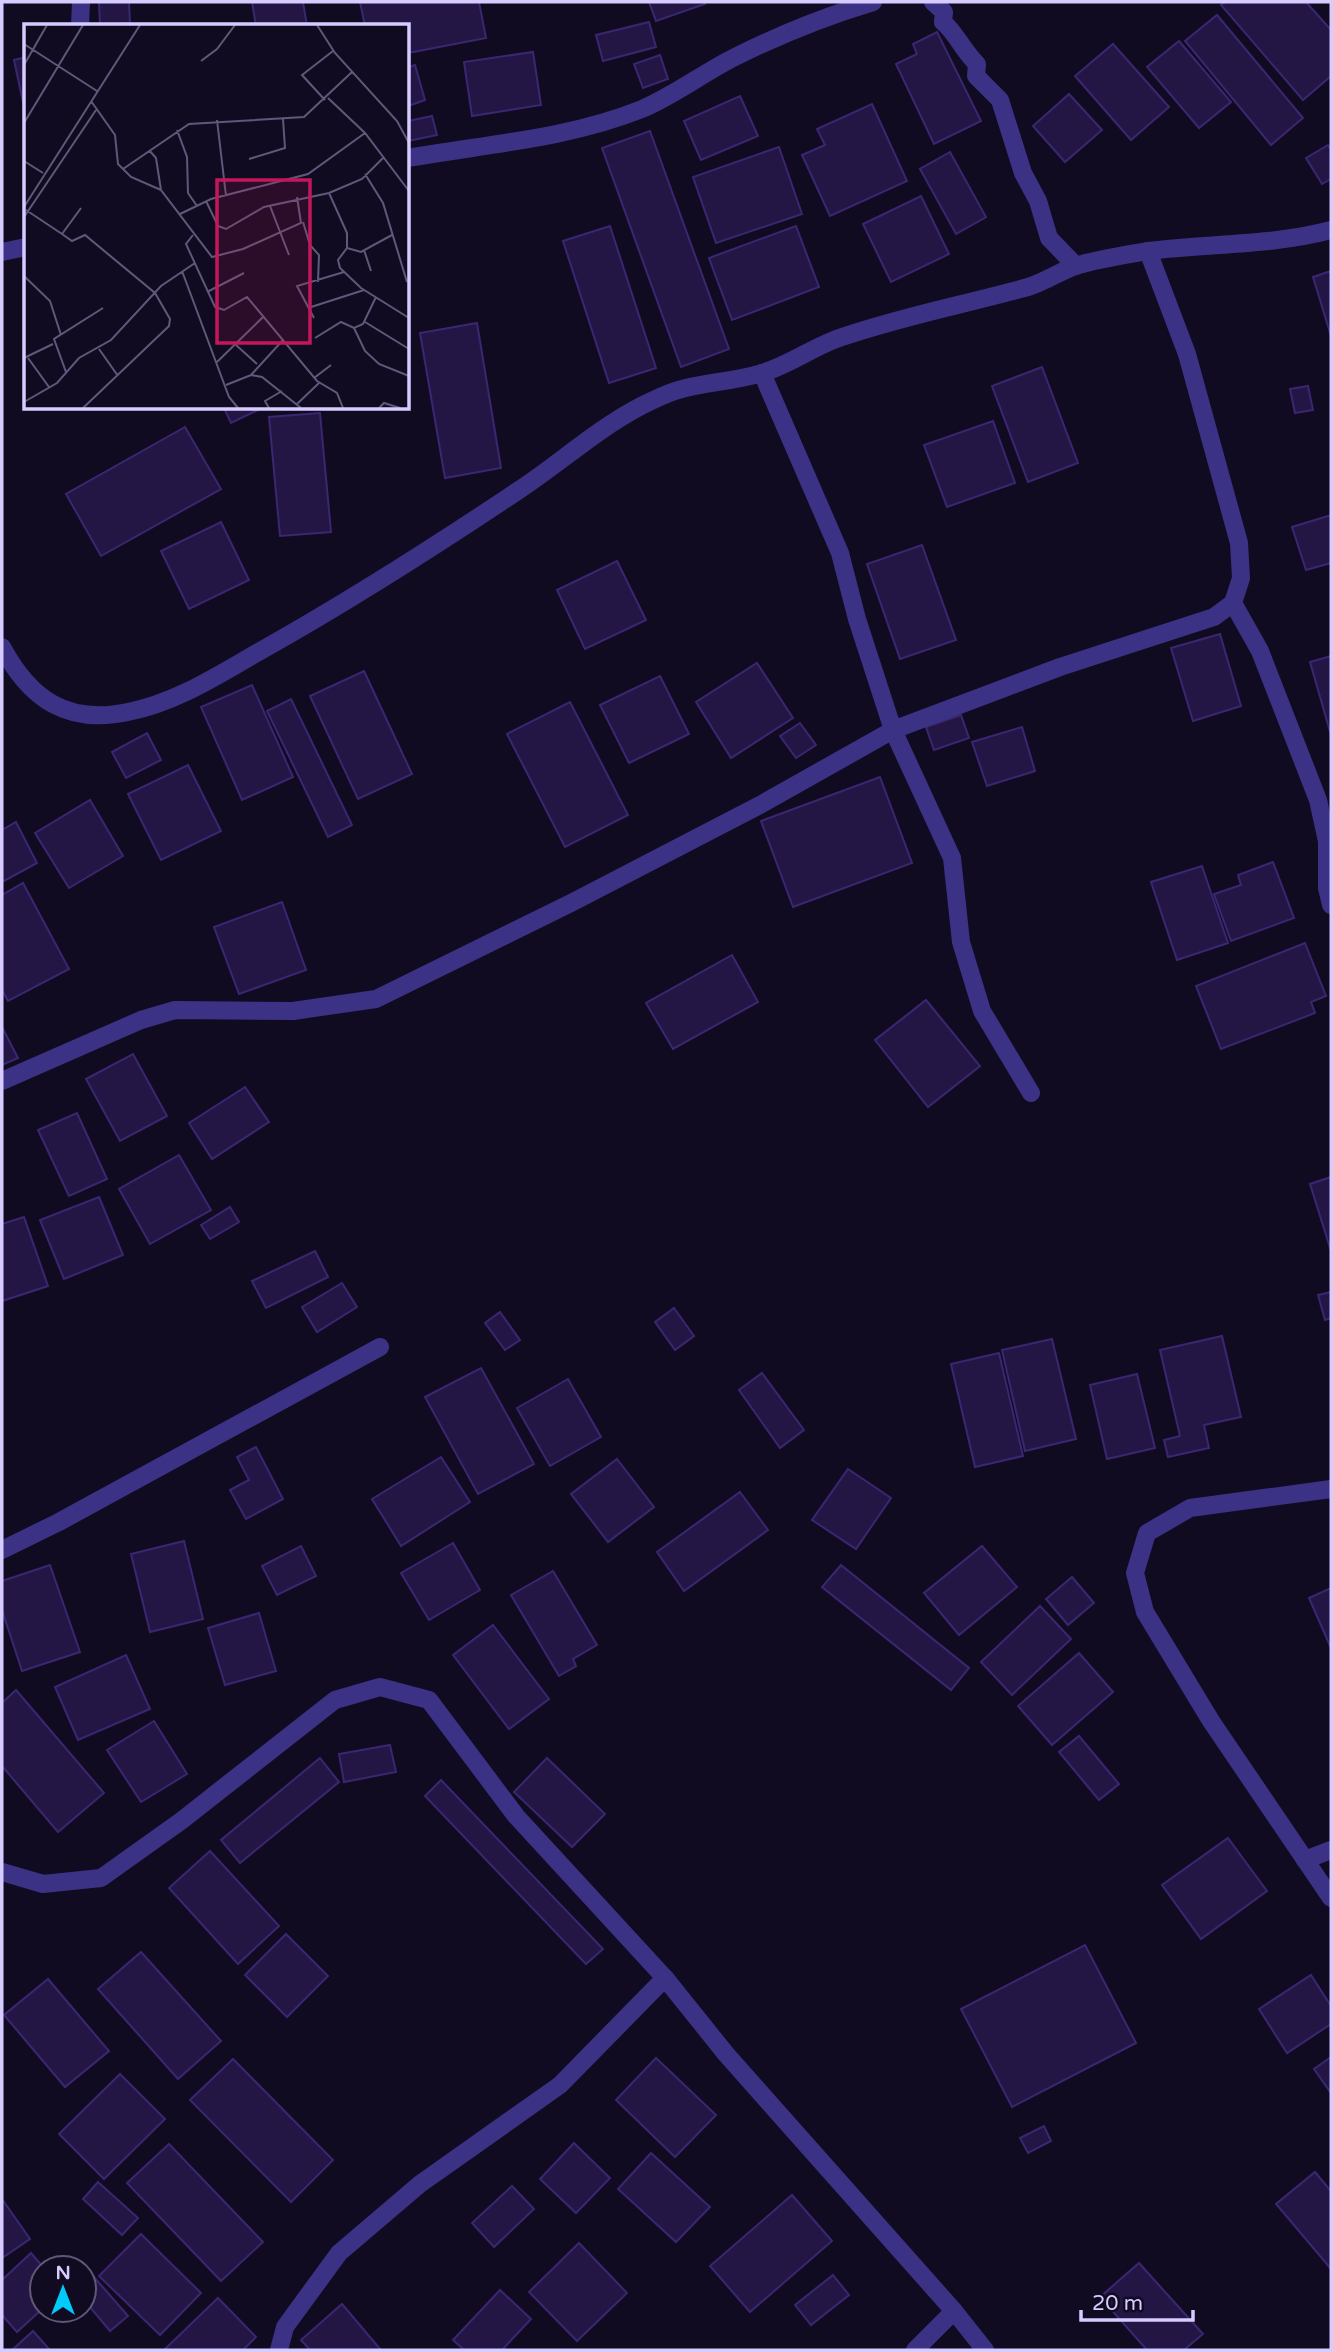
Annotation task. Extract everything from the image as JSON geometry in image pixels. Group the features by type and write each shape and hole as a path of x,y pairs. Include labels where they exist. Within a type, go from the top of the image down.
{"street":[{"path":"80,24 81,2"},
{"path":"410,158 534,139 643,108 689,86 734,57 824,17 873,2"},
{"path":"933,2 944,12 943,22 955,32 966,53 977,64 976,76 999,100 1024,173 1038,201 1049,238 1076,266"},
{"path":"2,647 12,666 30,689 50,704 74,713 101,716 130,712 168,700 228,670 392,575 639,407 675,391 762,373 800,358 838,338 1033,285 1076,266 1148,251 1299,239 1331,230"},
{"path":"2,253 24,248"},
{"path":"2,1081 141,1020 175,1010 213,1008 293,1011 376,999 573,902 760,804 893,730 1060,667 1214,617 1233,603 1241,578 1240,543 1186,354 1148,251"},
{"path":"762,373 840,553 857,619 893,730 951,858 961,942 982,1011 1031,1093"},
{"path":"1233,603 1260,651 1318,800 1327,841 1327,888 1331,905"},
{"path":"2,1550 59,1522 380,1347"},
{"path":"1331,1489 1190,1508 1147,1533 1135,1573 1145,1612 1211,1721 1331,1898"},
{"path":"2,1872 43,1884 101,1878 181,1821 335,1700 380,1687 429,1700 516,1816 665,1978 726,2054 954,2311 985,2350"},
{"path":"1305,1860 1331,1850"},
{"path":"279,2350 285,2327 339,2253 420,2184 560,2085 665,1978"},
{"path":"915,2350 954,2311"}],"building":[{"path":"99,2 129,2 130,23 100,24"},
{"path":"252,2 303,2 307,24 256,24"},
{"path":"360,2 479,2 486,38 410,53 410,24 365,24"},
{"path":"649,2 704,2 705,4 656,21"},
{"path":"1225,2 1306,2 1331,30 1331,76 1303,100 1221,5"},
{"path":"1217,15 1303,118 1271,145 1185,41"},
{"path":"649,22 656,47 603,61 596,35"},
{"path":"937,32 981,121 934,144 896,64 917,54 913,44"},
{"path":"1179,41 1231,102 1199,128 1147,67"},
{"path":"1113,44 1169,107 1131,140 1075,76"},
{"path":"533,52 541,105 472,116 464,62"},
{"path":"660,55 668,79 643,88 634,64"},
{"path":"24,58 24,107 14,60"},
{"path":"415,65 425,100 410,105 410,66"},
{"path":"1069,94 1102,130 1065,162 1033,126"},
{"path":"740,96 758,136 701,160 684,121"},
{"path":"872,104 907,181 830,216 802,155 825,145 817,129"},
{"path":"432,116 437,135 410,141 410,121"},
{"path":"650,131 729,349 681,367 602,148"},
{"path":"1328,145 1331,150 1331,179 1322,184 1306,158"},
{"path":"779,147 802,214 716,243 693,177"},
{"path":"950,152 986,217 956,234 920,169"},
{"path":"921,196 949,254 891,282 863,224"},
{"path":"610,226 656,368 609,383 563,241"},
{"path":"796,226 819,287 732,320 709,258"},
{"path":"1331,271 1331,336 1313,277"},
{"path":"477,323 501,468 445,478 420,333"},
{"path":"1042,367 1078,463 1028,482 992,386"},
{"path":"1308,386 1313,410 1295,413 1290,389"},
{"path":"225,410 258,410 231,423"},
{"path":"320,413 331,532 280,536 269,417"},
{"path":"993,421 1015,483 947,507 924,445"},
{"path":"185,427 221,489 101,556 66,494"},
{"path":"1331,515 1331,563 1306,570 1292,527"},
{"path":"221,522 249,580 189,609 161,551"},
{"path":"922,545 956,640 900,659 867,564"},
{"path":"617,561 646,620 585,649 557,590"},
{"path":"1220,634 1241,706 1193,721 1171,648"},
{"path":"1331,656 1331,735 1310,662"},
{"path":"757,663 793,718 731,758 696,702"},
{"path":"364,671 412,774 358,799 310,696"},
{"path":"660,676 689,734 629,763 600,705"},
{"path":"252,685 293,777 242,800 201,707"},
{"path":"291,699 352,825 328,837 267,711"},
{"path":"570,702 628,815 565,847 507,734"},
{"path":"961,715 969,738 934,750 926,727"},
{"path":"800,723 816,745 796,758 780,736"},
{"path":"1022,727 1035,771 987,786 972,742"},
{"path":"147,733 161,760 126,778 112,752"},
{"path":"188,765 221,831 161,860 128,794"},
{"path":"880,777 912,863 793,907 761,821"},
{"path":"90,800 123,856 69,888 35,833"},
{"path":"16,822 37,863 2,882 2,830"},
{"path":"1273,862 1294,918 1231,941 1214,894 1241,885 1238,875"},
{"path":"1202,866 1228,943 1177,960 1151,882"},
{"path":"23,883 69,969 8,1001 2,990 2,895"},
{"path":"282,902 306,970 239,994 214,927"},
{"path":"1305,943 1326,996 1311,1002 1315,1013 1221,1049 1196,986"},
{"path":"732,955 758,1002 673,1049 646,1003"},
{"path":"926,1000 980,1066 928,1107 875,1040"},
{"path":"2,1027 18,1058 2,1065"},
{"path":"133,1054 167,1116 120,1141 86,1079"},
{"path":"245,1087 269,1122 212,1159 189,1123"},
{"path":"77,1113 107,1179 69,1196 38,1130"},
{"path":"179,1155 211,1210 150,1244 119,1189"},
{"path":"1331,1177 1331,1251 1310,1184"},
{"path":"99,1197 123,1255 64,1279 40,1220"},
{"path":"230,1207 239,1222 210,1239 201,1225"},
{"path":"24,1217 48,1286 2,1301 2,1224"},
{"path":"315,1251 328,1277 266,1308 252,1281"},
{"path":"342,1283 357,1307 317,1332 302,1307"},
{"path":"1331,1292 1331,1318 1325,1320 1318,1295"},
{"path":"674,1308 694,1336 675,1350 655,1322"},
{"path":"500,1312 520,1340 505,1350 485,1323"},
{"path":"1222,1336 1241,1417 1204,1425 1209,1448 1168,1457 1164,1440 1180,1436 1160,1350"},
{"path":"1052,1339 1076,1439 1025,1451 1002,1350"},
{"path":"999,1353 1023,1456 975,1467 951,1364"},
{"path":"481,1368 534,1464 478,1494 425,1397"},
{"path":"762,1373 804,1430 780,1448 739,1390"},
{"path":"1137,1374 1155,1448 1107,1459 1090,1385"},
{"path":"568,1379 601,1437 550,1466 517,1408"},
{"path":"256,1447 283,1499 246,1519 230,1490 249,1480 237,1457"},
{"path":"441,1457 470,1502 401,1546 372,1499"},
{"path":"617,1459 654,1507 608,1542 571,1494"},
{"path":"848,1469 891,1498 856,1549 812,1520"},
{"path":"740,1492 768,1530 684,1591 657,1552"},
{"path":"184,1541 203,1619 150,1632 131,1554"},
{"path":"453,1543 480,1590 429,1620 401,1573"},
{"path":"301,1546 316,1576 277,1595 262,1566"},
{"path":"982,1546 1017,1587 959,1635 924,1593"},
{"path":"50,1565 80,1652 22,1671 2,1610 2,1581"},
{"path":"841,1565 969,1668 951,1690 822,1587"},
{"path":"553,1571 597,1645 573,1659 576,1666 559,1676 511,1595"},
{"path":"1072,1577 1094,1603 1068,1625 1046,1599"},
{"path":"1331,1588 1331,1648 1309,1598"},
{"path":"1040,1606 1071,1639 1012,1695 981,1662"},
{"path":"259,1613 276,1671 225,1685 208,1628"},
{"path":"493,1625 549,1699 509,1729 453,1655"},
{"path":"1079,1653 1113,1692 1052,1745 1018,1706"},
{"path":"126,1655 150,1709 78,1740 55,1687"},
{"path":"16,1690 104,1793 58,1832 2,1766 2,1703"},
{"path":"154,1721 187,1774 141,1802 107,1750"},
{"path":"1079,1736 1119,1784 1099,1800 1059,1752"},
{"path":"390,1745 396,1772 344,1782 339,1754"},
{"path":"320,1758 339,1782 240,1863 221,1840"},
{"path":"547,1758 605,1814 572,1847 514,1792"},
{"path":"441,1780 603,1949 586,1964 425,1796"},
{"path":"1228,1838 1267,1891 1201,1939 1162,1885"},
{"path":"210,1851 279,1926 238,1964 169,1888"},
{"path":"286,1934 328,1976 287,2017 245,1975"},
{"path":"1085,1945 1136,2043 1012,2107 961,2009"},
{"path":"141,1952 221,2041 178,2079 98,1989"},
{"path":"1311,1975 1331,2006 1331,2024 1287,2053 1259,2009"},
{"path":"48,1979 109,2051 65,2087 4,2015"},
{"path":"1331,2057 1331,2093 1314,2069"},
{"path":"656,2058 716,2115 675,2157 616,2100"},
{"path":"233,2059 333,2160 291,2202 190,2100"},
{"path":"120,2074 165,2119 104,2179 59,2134"},
{"path":"1044,2126 1051,2141 1028,2153 1020,2138"},
{"path":"574,2143 610,2178 576,2213 540,2179"},
{"path":"169,2144 263,2242 221,2281 127,2183"},
{"path":"651,2153 710,2207 676,2242 618,2189"},
{"path":"1315,2172 1331,2191 1331,2269 1276,2204"},
{"path":"98,2182 138,2218 122,2235 83,2199"},
{"path":"512,2186 534,2209 494,2247 472,2223"},
{"path":"792,2195 832,2241 750,2312 710,2266"},
{"path":"2,2199 30,2239 2,2258"},
{"path":"141,2234 201,2293 160,2335 99,2276"},
{"path":"579,2243 627,2293 577,2341 529,2292"},
{"path":"28,2256 28,2322 17,2332 2,2315 2,2280"},
{"path":"1139,2263 1203,2334 1184,2350 1147,2350 1100,2297"},
{"path":"833,2275 849,2295 811,2325 795,2305"},
{"path":"98,2282 128,2316 110,2331 98,2317"},
{"path":"500,2290 531,2319 502,2350 464,2350 453,2340"},
{"path":"218,2298 256,2337 243,2350 164,2350"},
{"path":"342,2304 381,2350 310,2350 301,2340"},
{"path":"33,2331 50,2350 12,2350"}]}
